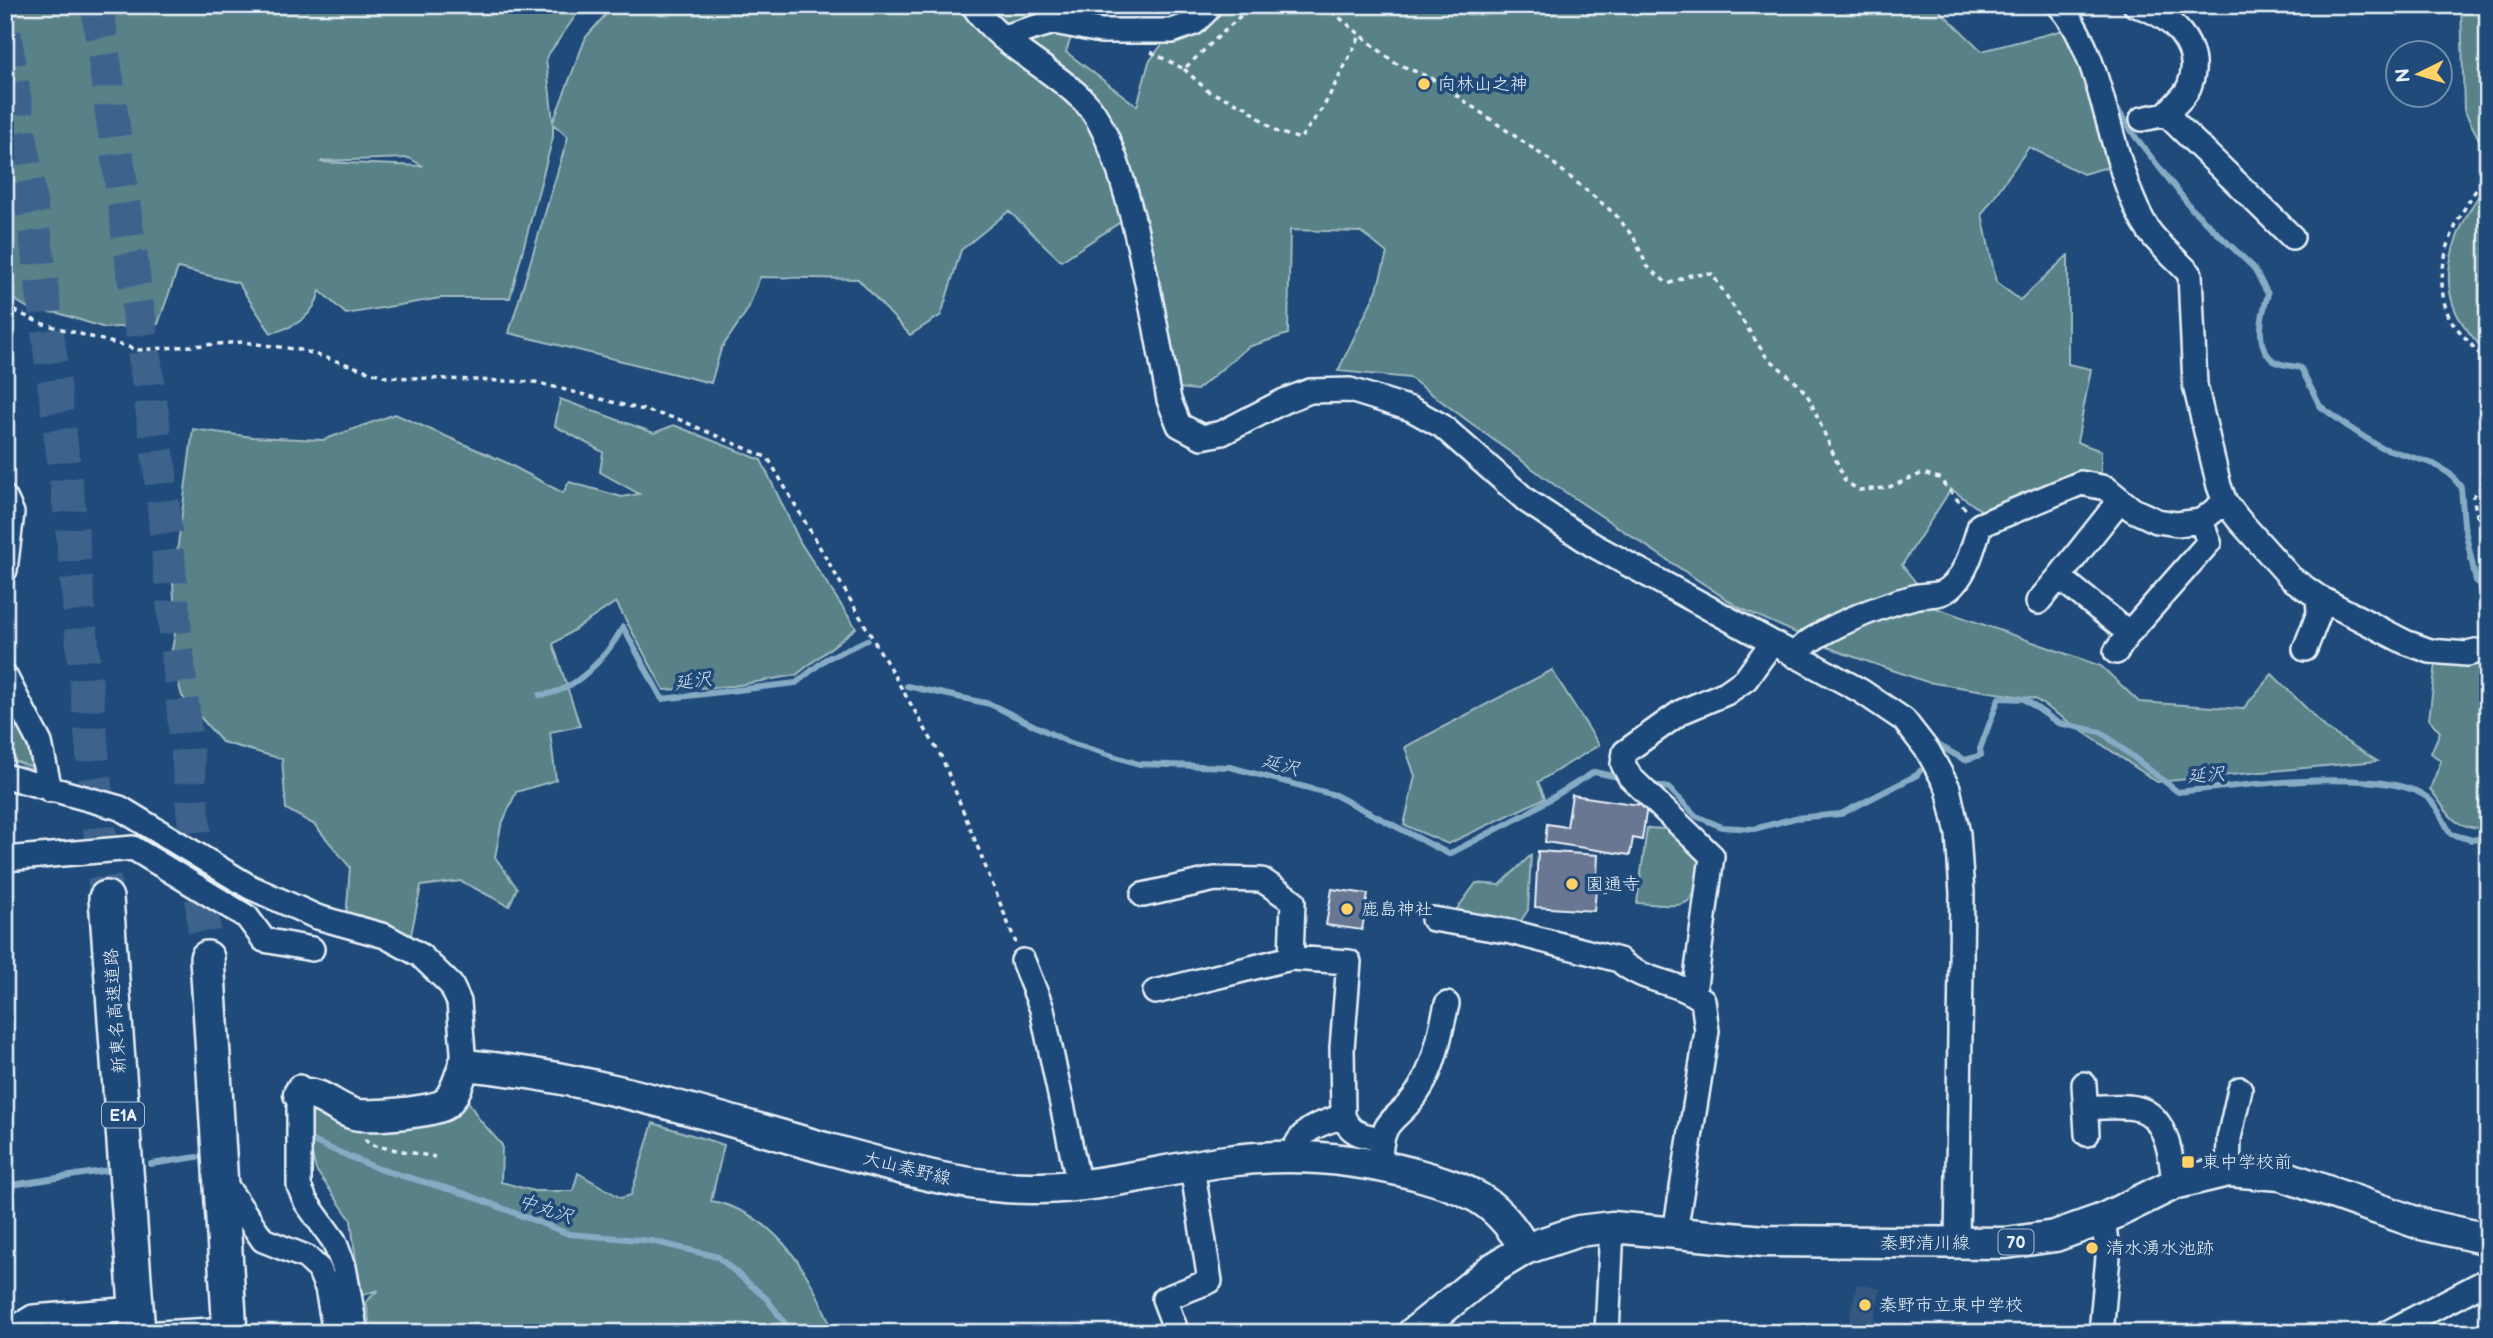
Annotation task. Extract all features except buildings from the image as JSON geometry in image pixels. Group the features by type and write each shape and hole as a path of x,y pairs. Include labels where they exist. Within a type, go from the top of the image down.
{"highway":[{"name":"新東名高速道路","path":"106,898 137,1321"},
{"path":"207,958 230,1331"}],"main road":[{"path":"299,1090 320,1096 356,1115 434,1109 444,1104 456,1087 464,1065"},
{"name":"大山秦野線","path":"464,1065 578,1080 936,1177 1001,1186 1079,1186 1192,1167 1292,1156 1380,1152 1484,1198 1512,1226 1525,1249"},
{"name":"秦野清川線","path":"1413,1333 1492,1269 1525,1249 1564,1234 1612,1227 1764,1241 2006,1243 2055,1236 2103,1219 2174,1184 2228,1171 2281,1175 2421,1224 2488,1239"}],"street":[{"path":"972,5 1003,37 1087,104 1108,140 1133,228 1169,400 1179,425 1202,437 1222,433 1284,401 1310,391 1350,390 1411,409 1442,426 1527,501 1593,545 1861,691 1904,720 1928,751 1948,788 1958,834 1962,893 1957,1244"},
{"path":"1003,37 1054,22 1101,31 1172,32 1194,23 1207,5"},
{"path":"2135,5 2172,23 2181,31 2194,66 2190,87 2166,114 2143,119"},
{"path":"2069,9 2132,194 2149,230 2190,274 2195,385 2225,502 2291,578 2318,597 2405,642 2430,651 2467,654 2488,649"},
{"path":"2166,114 2292,237"},
{"path":"1795,656 1800,647 1854,619 1917,596 1937,596 1954,584 1971,553 1980,525 2081,483 2106,488 2120,500 2157,522 2177,524 2201,521 2225,502"},
{"path":"5,498 12,513 5,570"},
{"path":"2038,602 2120,500"},
{"path":"2116,652 2129,633 2209,542 2201,521"},
{"path":"2059,577 2129,633"},
{"path":"2305,649 2319,613 2318,597"},
{"path":"1694,993 1712,856 1630,777 1623,764 1625,752 1681,712 1726,694 1746,679 1771,644"},
{"path":"5,676 40,743 50,790"},
{"path":"5,776 120,808 250,887 317,917 385,936 420,955 451,985 459,1002 464,1065"},
{"path":"5,859 133,848 247,917 264,940 312,949"},
{"path":"1143,895 1215,879 1262,880 1293,901 1292,958"},
{"path":"1433,919 1511,932 1619,960 1632,972 1694,993 1703,1000 1707,1031 1675,1232"},
{"path":"1155,992 1292,958 1349,962 1342,1048 1343,1116 1348,1127 1380,1152 1386,1124 1405,1109 1421,1088 1432,1065 1447,1004"},
{"path":"1023,961 1042,1009 1079,1186"},
{"path":"2228,1171 2229,1138 2240,1089"},
{"path":"299,1090 299,1186 306,1202 334,1241 344,1267 344,1324"},
{"path":"2087,1134 2085,1096 2141,1110 2154,1118 2171,1153 2174,1184"},
{"path":"1292,1156 1296,1140 1307,1129 1343,1116"},
{"path":"1177,1333 1164,1298 1210,1281 1192,1167"},
{"path":"222,1180 263,1241 306,1257 319,1269 344,1324"},
{"path":"2101,1333 2108,1257 2103,1219"},
{"path":"1607,1333 1612,1227"},
{"path":"2387,1333 2488,1280"},
{"path":"8,1333 33,1317 137,1321"},
{"path":"159,1333 230,1331"}],"path":[{"path":"1324,5 1395,63 1431,78 1548,159 1615,214 1634,238 1647,266 1668,284 1690,275 1712,274 1765,355 1799,385 1809,398 1845,481 1859,491 1886,488 1923,473 1938,478 1980,525"},
{"path":"1184,69 1208,91 1246,107 1275,131 1300,139 1325,106 1360,36"},
{"path":"2488,174 2470,197 2448,243 2443,289 2448,316 2488,365"},
{"path":"5,306 40,323 78,336 139,349 243,341 301,350 387,377 535,382 678,419 768,458 942,758 1023,961"},
{"path":"2488,478 2473,496 2488,566"}],"shaded area":[{"name":"秦野市立東中学校","path":"1857,1284 1880,1289 1874,1321 1933,1328 1932,1333 1847,1333"}],"green space":[{"path":"5,5 583,5 546,58 553,122 586,37 614,5 1082,5 1066,52 1137,106 1149,62 1172,31 1211,5 1934,5 1982,51 2068,29 2115,165 2083,174 2029,147 1982,214 1996,282 2020,300 2068,255 2068,364 2091,369 2077,442 2101,451 2101,484 1986,514 1951,489 1902,565 1936,608 2101,666 2139,702 2243,709 2272,674 2328,730 2377,761 2157,782 2035,699 1927,682 1837,651 1740,608 1556,486 1410,378 1338,371 1377,290 1387,253 1361,232 1290,230 1288,334 1248,347 1197,390 1168,387 1160,289 1142,208 1061,261 1009,211 961,250 941,315 910,335 858,279 760,277 748,309 721,349 711,383 509,333 568,137 553,124 553,137 510,298 441,298 346,314 320,291 313,308 302,320 271,333 238,283 178,268 158,324 105,328 58,313 33,311 5,294 5,137 27,141 5,133","holes":["409,158 423,166 321,162"]},
{"path":"2461,5 2488,5 2488,157 2464,110"},
{"path":"2488,182 2488,356 2456,312 2449,278 2450,261 2461,227"},
{"path":"560,399 654,433 674,425 761,460 800,542 856,628 796,675 733,686 664,690 616,602 553,644 580,726 550,732 556,780 516,792 501,826 495,857 517,888 509,906 461,881 421,886 410,940 346,919 350,867 315,825 286,809 282,759 222,742 182,696 171,655 176,628 173,583 193,429 253,437 323,440 395,414 505,462 563,493 569,482 622,497 639,494 600,472 603,452 555,426"},
{"path":"2488,477 2488,551 2480,525 2479,486"},
{"path":"2488,640 2488,824 2483,828 2457,822 2430,789 2441,761 2431,753 2440,732 2429,719 2436,663"},
{"path":"1552,670 1599,745 1538,782 1545,798 1448,844 1404,825 1415,776 1405,747"},
{"path":"5,692 8,696 35,768 5,758"},
{"path":"1647,828 1668,829 1699,854 1696,886 1688,901 1669,905 1637,903"},
{"path":"1531,855 1528,910 1519,924 1454,913 1476,883 1500,885"},
{"path":"460,1088 479,1119 502,1145 501,1182 534,1191 573,1191 578,1173 621,1198 631,1195 653,1123 724,1145 711,1201 755,1218 773,1232 802,1268 833,1333 371,1333 366,1302 378,1290 360,1296 351,1220 316,1170 306,1131 306,1101 356,1115"}],"waterway":[{"path":"2113,103 2137,139 2192,209 2253,267 2268,294 2261,329 2263,347 2267,354 2274,361 2301,368 2320,406 2350,428 2380,447 2434,464 2450,474 2461,487 2464,525 2476,581 2488,589"},
{"name":"延沢","path":"540,695 565,688 589,671 608,650 623,627 662,699 796,683 826,659 867,640"},
{"name":"延沢","path":"907,686 990,704 1068,742 1139,764 1230,767 1335,795 1449,854 1524,815 1594,772 1623,778"},
{"name":"延沢","path":"1936,744 1965,760 1981,755 1980,749 1999,698 2024,699 2058,723 2101,732 2178,792 2308,781 2379,782 2408,788 2428,798 2451,834 2472,840 2488,837"},
{"name":"延沢","path":"1648,784 1669,788 1696,816 1722,827 1754,829 1795,818 1841,814 1920,771"},
{"name":"中丸沢","path":"310,1140 379,1169 466,1194 569,1234 652,1241 718,1257 767,1299 792,1333"},
{"name":"中丸沢","path":"151,1164 197,1157"},
{"name":"中丸沢","path":"5,1186 109,1170"}],"tunnel":[{"path":"97,5 160,471 207,958"},
{"path":"5,33 35,231 71,521 106,898"}],"place":[{"name":"向林山之神","path":"1424,84"},
{"name":"園通寺","path":"1572,884"},
{"name":"鹿島神社","path":"1347,909"},
{"name":"東中学校前","path":"2188,1162"},
{"name":"清水湧水池跡","path":"2092,1248"},
{"name":"秦野市立東中学校","path":"1865,1305"}]}
